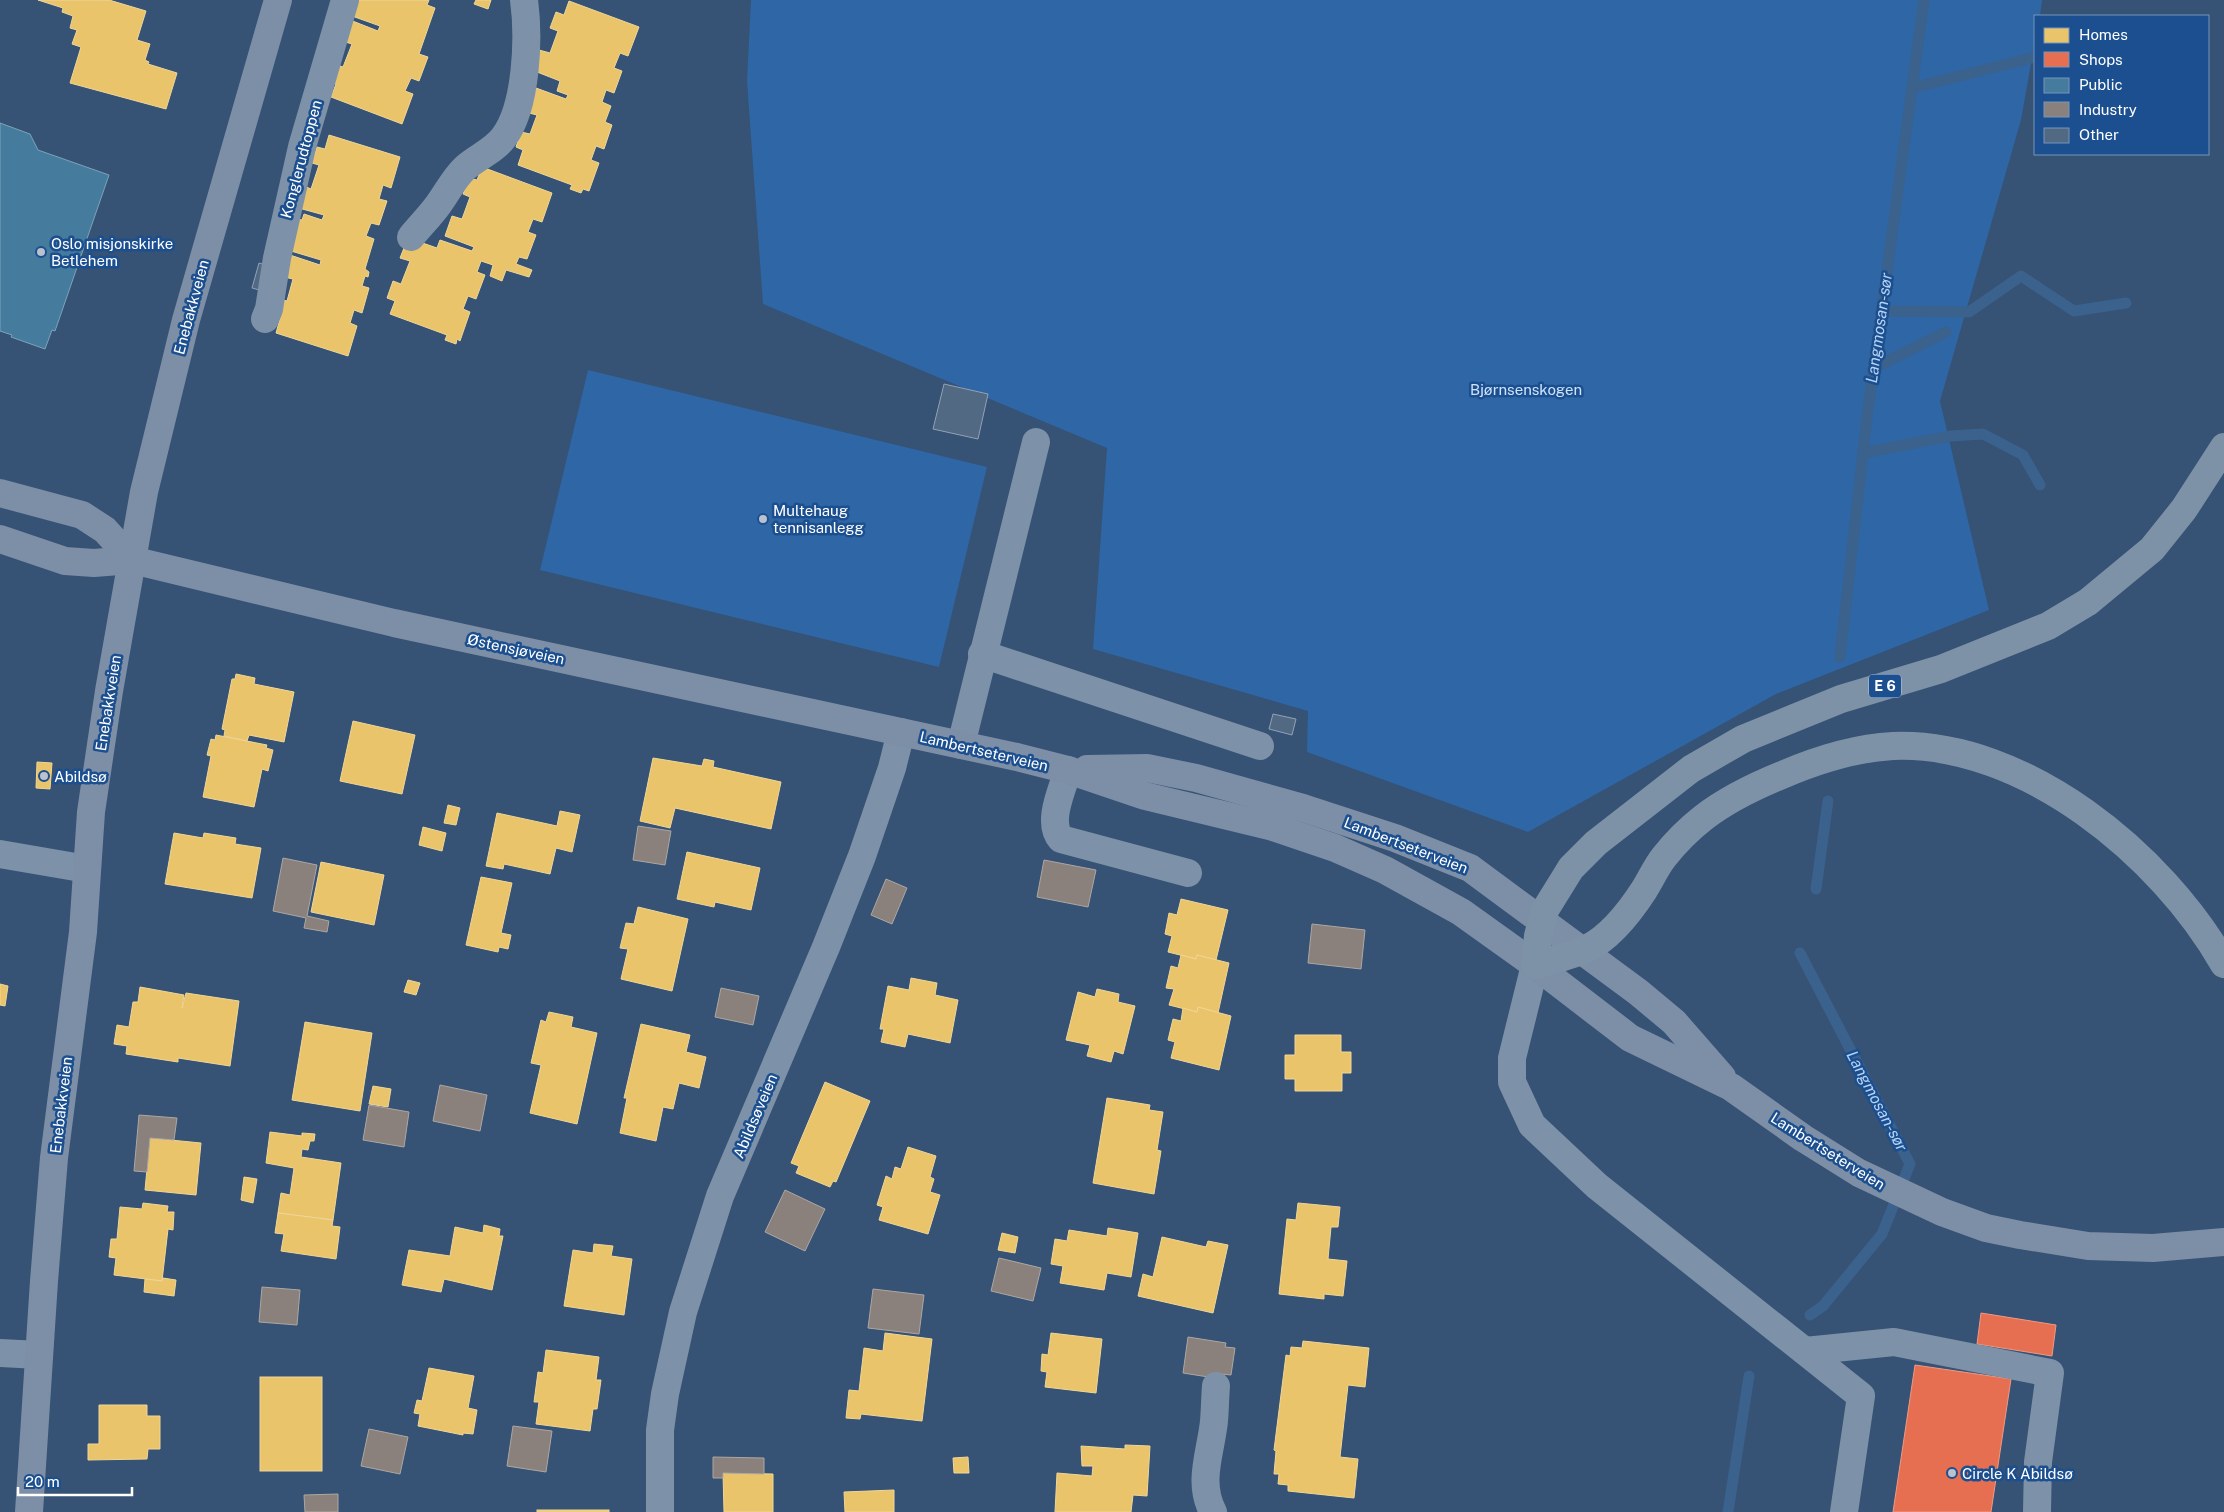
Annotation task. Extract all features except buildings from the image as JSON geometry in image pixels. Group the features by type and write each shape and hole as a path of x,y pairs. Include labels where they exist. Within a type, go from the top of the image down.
{"highway":[{"name":"E 6","path":"1535,965 1538,936 1545,910 1571,868 1596,843 1690,769 1743,739 1841,699 1942,669 2048,626 2088,602 2152,549 2184,510 2224,447"},
{"path":"1535,965 1583,950 1609,933 1643,891 1663,858 1705,816 1758,785 1811,763 1856,750 1894,746 1942,750 1979,759 2010,770 2068,801 2126,843 2171,889 2212,944 2224,964"}],"main road":[{"name":"Enebakkveien","path":"29,1512 53,1166 83,932 91,812 132,560 144,492 186,320 278,0"},
{"path":"0,494 82,515 105,530 132,560"},
{"name":"Østensjøveien","path":"0,539 65,561 94,563 132,560 394,623 901,732"},
{"name":"Lambertseterveien","path":"901,732 1068,770 1145,796 1273,827 1335,848 1385,870 1461,912 1535,965 1630,1038 1731,1086 1803,1138 1859,1173 1942,1212 1986,1228 2020,1236 2118,1249 2224,1242"},
{"name":"Lambertseterveien","path":"1068,770 1147,768 1196,778 1293,804 1395,838 1470,868 1583,950 1674,1022 1731,1086"}],"street":[{"name":"Konglerudtoppen","path":"265,319 302,147 345,0"},
{"path":"411,236 439,204 465,168 504,138 512,123 523,79 526,31 524,0"},
{"path":"961,745 1036,442"},
{"path":"982,654 1260,746"},
{"name":"Abildsøveien","path":"660,1512 660,1430 665,1394 683,1312 720,1196 826,947 862,856 892,768 901,732"},
{"path":"1068,770 1056,814 1055,828 1061,839 1188,873"},
{"path":"0,854 87,869"},
{"path":"1535,965 1512,1058 1512,1082 1532,1125 1597,1186 1861,1396 1844,1512"},
{"path":"1805,1352 1894,1342 2050,1373 2038,1462 2037,1512"},
{"path":"0,1353 39,1354"},
{"path":"1213,1512 1208,1503 1204,1481 1214,1422 1216,1386"}],"green space":[{"name":"Bjørnsenskogen","path":"751,0 2042,0 2040,15 2034,15 2034,47 2021,120 1940,401 1989,610 1776,694 1528,832 1307,752 1308,711 1093,649 1107,448 763,304 747,81"},
{"name":"Multehaug tennisanlegg","path":"588,370 987,467 939,667 540,570"}],"waterway":[{"name":"Langmosan-sør","path":"1840,657 1867,417 1924,0"},
{"path":"1912,88 2034,57"},
{"path":"1881,311 1969,312 2021,276 2074,311 2126,303"},
{"path":"1874,368 1946,332"},
{"path":"1863,453 1951,436 1983,434 2023,455 2040,485"},
{"name":"Langmosan-sør","path":"1816,889 1828,801"},
{"name":"Langmosan-sør","path":"1800,953 1910,1164 1882,1234 1823,1306 1810,1315"},
{"name":"Langmosan-sør","path":"1728,1512 1749,1376"}],"place":[{"name":"Oslo misjonskirke Betlehem","path":"41,252"},
{"name":"Multehaug tennisanlegg","path":"763,519"},
{"name":"Abildsø","path":"44,776"},
{"name":"Circle K Abildsø","path":"1952,1473"}]}
